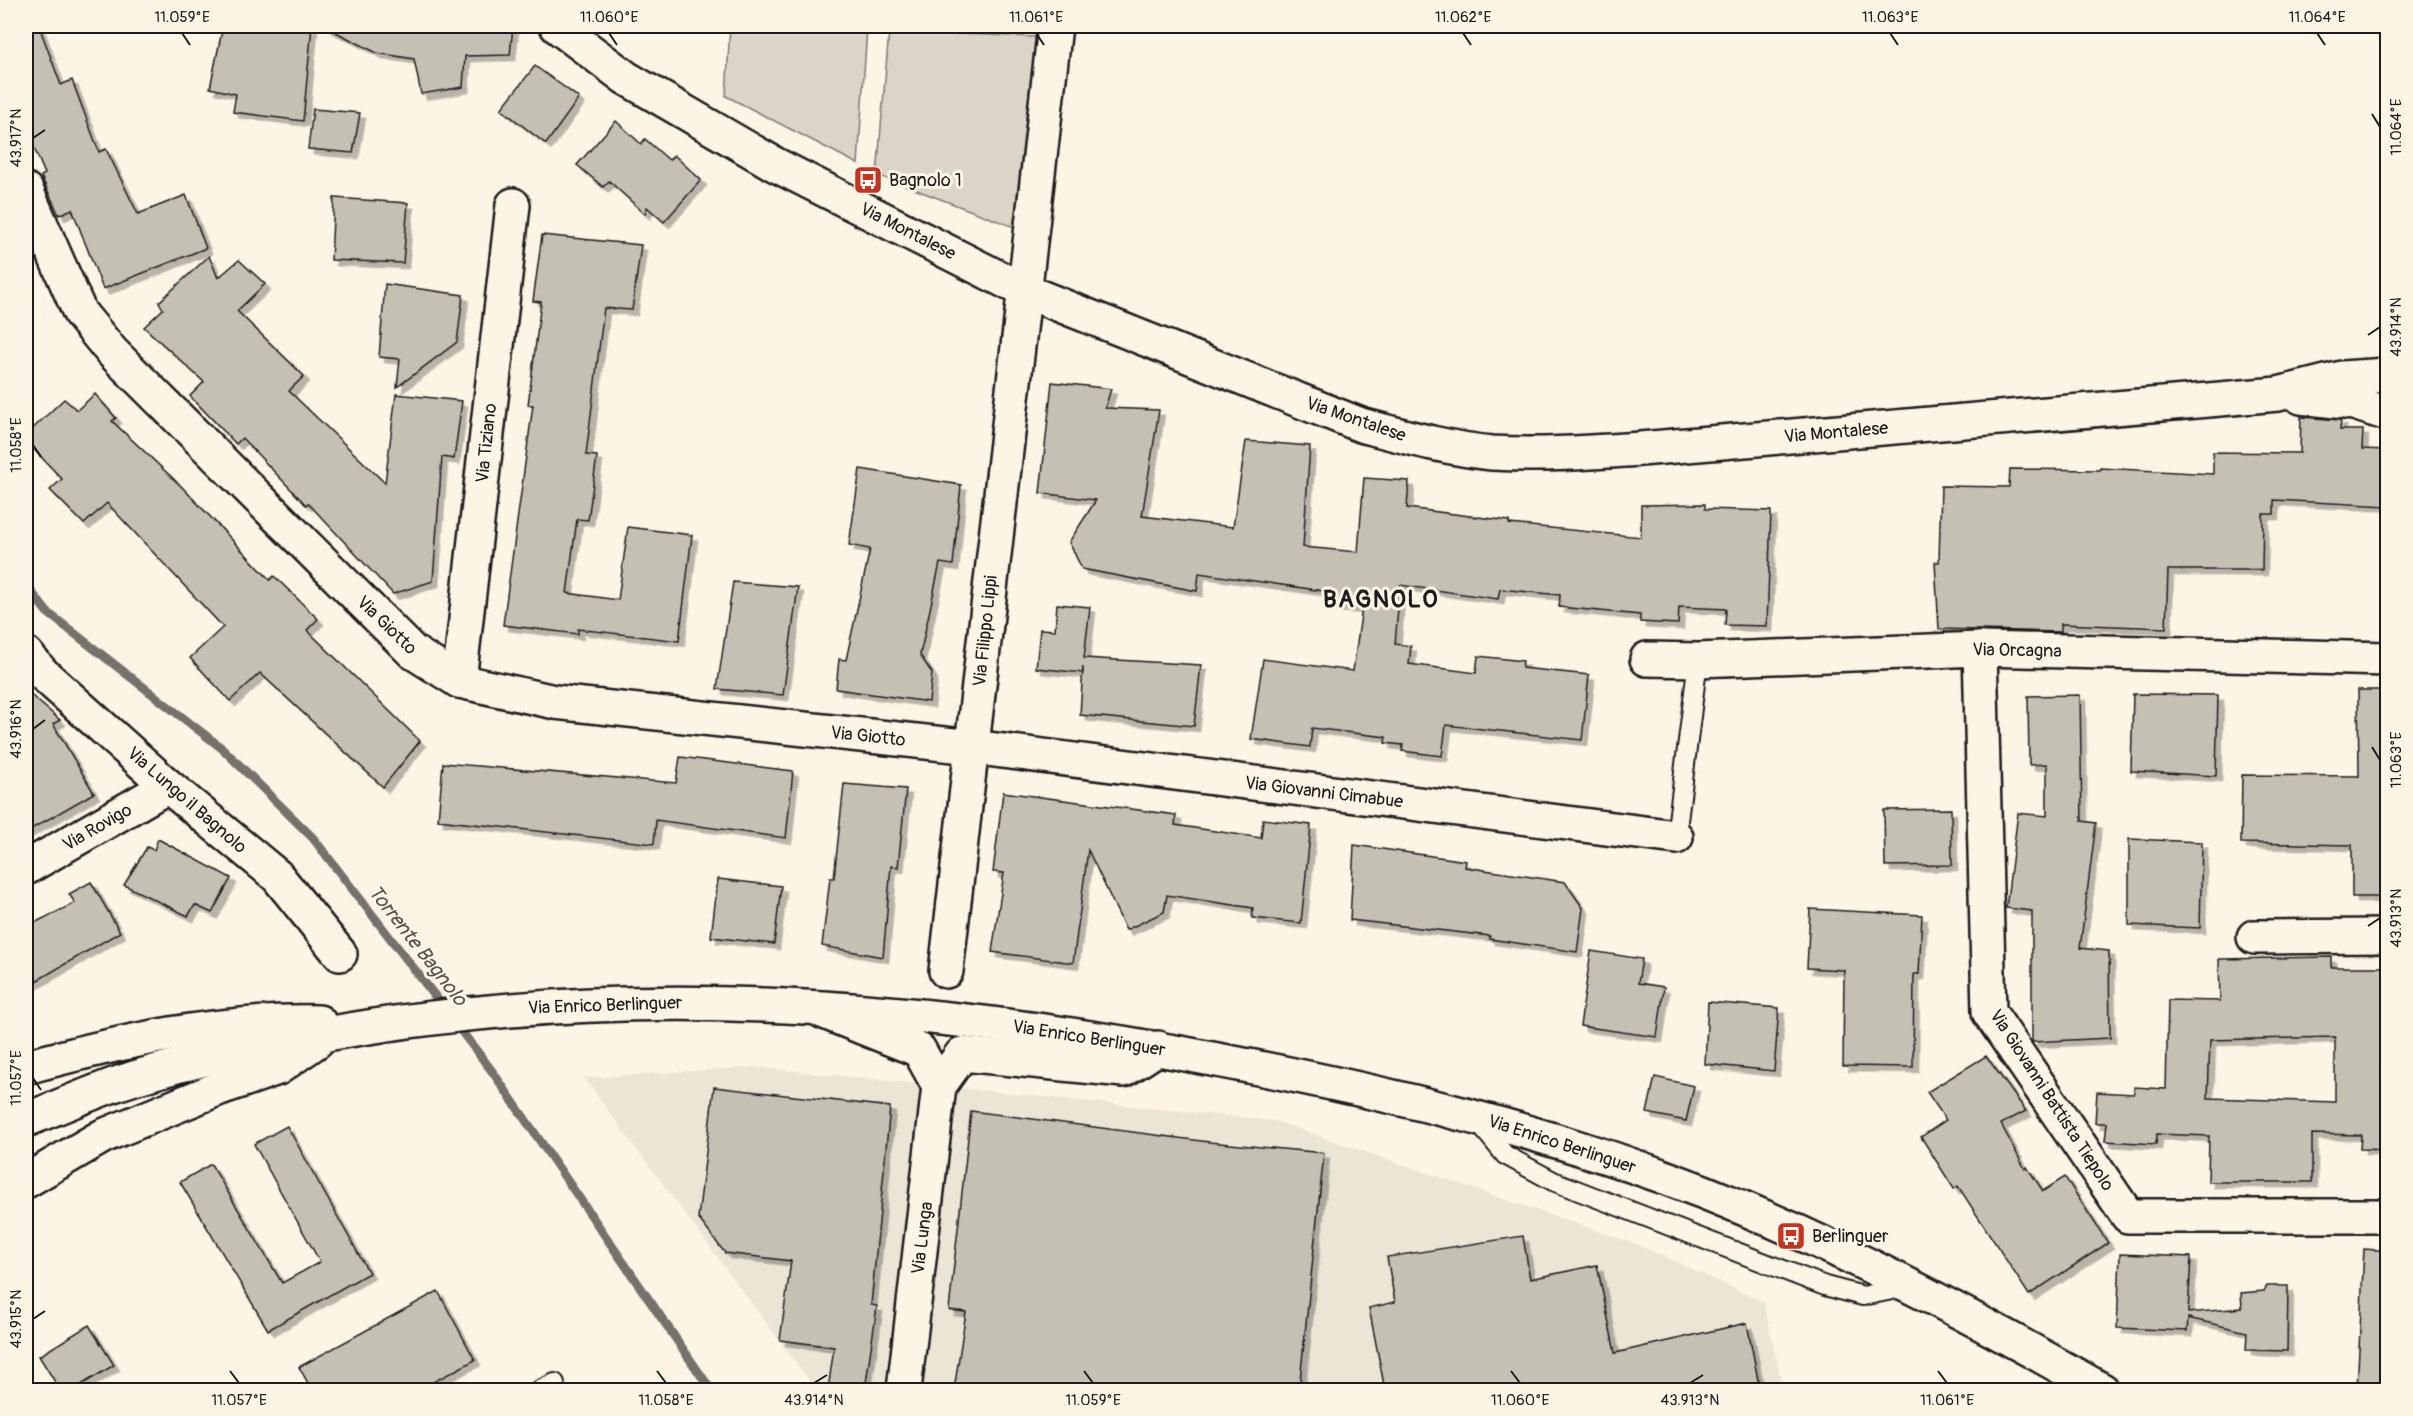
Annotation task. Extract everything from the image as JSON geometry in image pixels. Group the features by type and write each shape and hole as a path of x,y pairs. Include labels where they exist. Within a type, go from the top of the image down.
{"street":[{"name":"Via Montalese","path":"557,26 626,78 793,174 1025,291 1361,425 1407,437 1492,453 1572,453 1640,449 2278,394 2342,378 2388,375"},
{"name":"Via Filippo Lippi","path":"946,971 1055,26"},
{"name":"Via Giotto","path":"26,190 80,313 112,352 413,652 459,681 555,702 972,747"},
{"name":"Via Tiziano","path":"459,681 513,205"},
{"name":"Via Montalese","path":"2278,394 2354,402 2388,414"},
{"name":"Via Orcagna","path":"1647,659 1698,660 1980,649 2388,658"},
{"name":"Via Giovanni Battista Tiepolo","path":"1980,649 1989,1012 2128,1216 2388,1216"},
{"name":"Via Lungo il Bagnolo","path":"26,654 42,673 168,786 277,876 340,954"},
{"name":"Via Giovanni Cimabue","path":"972,747 1676,837"},
{"name":"Via Rovigo","path":"26,868 168,786"},
{"path":"2254,937 2388,936"},
{"name":"Via Enrico Berlinguer","path":"26,1120 120,1083 217,1056 387,1024 507,1008 687,1001 810,1006 993,1024 1158,1048 1358,1087 1473,1116 1573,1145 1702,1192 1820,1241 1912,1286 2102,1390"},
{"path":"810,1006 919,1050 939,1086 962,1054 1124,1070 1158,1048"},
{"path":"26,1067 114,1043 233,1025 269,1021 387,1024"},
{"path":"26,1181 112,1132 220,1088 278,1068 328,1034"},
{"name":"Via Lunga","path":"904,1390 939,1086"}],"lane":[{"path":"1676,837 1698,660"},
{"path":"1473,1116 1505,1155 1553,1181 1825,1286 1863,1296 1912,1286"}],"shaded area":[{"path":"730,26 867,28 858,164 726,96"},
{"path":"957,26 1036,26 1035,34"},
{"path":"889,31 1036,37 1014,227 877,175"},
{"path":"756,1067 1275,1121 1636,1244 1764,1302 1783,1390 816,1390 584,1078"}],"building":[{"path":"26,26 39,26 61,85 72,80 99,152 106,149 138,214 186,195 206,248 103,289 72,209 59,215 41,176 45,174 26,129"},
{"path":"223,26 312,26 303,121 233,112 236,94 210,88"},
{"path":"324,26 513,26 510,55 465,56 463,87 421,94 414,59 377,53"},
{"path":"535,66 579,98 546,144 501,109"},
{"path":"313,109 360,113 353,153 308,149"},
{"path":"616,121 641,144 645,139 669,160 674,155 701,180 664,222 647,207 645,214 609,181 603,187 577,165"},
{"path":"334,198 408,203 403,263 331,260"},
{"path":"542,235 641,245 632,310 604,308 586,455 597,456 588,520 577,519 567,593 618,600 628,527 692,535 679,641 578,629 578,634 503,625 533,405 528,405 541,302 533,301"},
{"path":"209,256 218,278 239,260 265,284 237,311 304,376 289,391 385,483 396,394 462,401 454,459 442,457 433,581 393,594 308,503 306,505 242,438 236,444 190,396 204,382 144,327 163,309 159,302"},
{"path":"385,284 463,295 457,342 397,387 400,359 379,357"},
{"path":"1052,382 1111,389 1105,408 1159,410 1142,516 1233,527 1246,441 1310,446 1303,547 1358,552 1364,478 1409,481 1407,508 1509,521 1509,524 1641,537 1641,505 1705,504 1705,509 1771,511 1767,626 1725,625 1726,609 1679,607 1678,624 1640,622 1640,615 1559,607 1560,595 1500,589 1498,599 1400,585 1395,644 1411,646 1409,664 1476,673 1478,656 1523,661 1522,668 1589,675 1582,740 1446,725 1442,756 1402,751 1403,745 1385,743 1386,737 1312,728 1310,747 1251,739 1263,659 1353,671 1362,608 1329,606 1330,592 1199,573 1197,591 1082,569 1069,542 1096,500 1040,493"},
{"path":"95,394 116,418 112,421 181,486 270,580 274,576 318,619 307,630 420,741 383,787 260,673 230,701 190,658 223,627 107,503 84,524 50,490 62,479 26,441 26,435 64,399 77,410"},
{"path":"2301,417 2341,420 2340,430 2363,430 2362,449 2388,450 2388,506 2274,500 2274,514 2263,514 2262,570 2168,570 2166,628 2061,624 2061,632 1939,629 1935,562 1939,562 1941,486 2009,487 2010,469 2100,470 2100,468 2213,474 2213,452 2300,453"},
{"path":"860,469 961,485 953,565 940,563 920,655 932,673 929,702 836,689 839,659 846,660 870,549 849,545"},
{"path":"733,582 798,587 783,695 717,689"},
{"path":"1057,604 1090,607 1084,658 1201,665 1194,726 1080,715 1083,673 1036,668 1040,629 1055,630"},
{"path":"2358,690 2388,690 2388,897 2352,897 2352,845 2241,843 2242,775 2359,776"},
{"path":"26,691 60,720 53,724 94,793 26,832"},
{"path":"2133,694 2218,695 2216,776 2131,771"},
{"path":"2080,695 2082,821 2096,823 2080,948 2109,951 2110,1038 2032,1042 2032,911 2006,908 2018,813 2047,816 2047,764 2029,765 2028,696"},
{"path":"680,757 793,771 786,838 656,820 654,844 438,820 443,763 676,783"},
{"path":"844,784 906,789 898,867 891,866 883,957 822,946 830,878 834,878"},
{"path":"1003,792 1176,815 1175,825 1261,838 1263,819 1311,825 1301,923 1252,918 1253,908 1167,895 1164,912 1126,930 1088,850 1073,963 992,952 1004,873 993,872"},
{"path":"1951,809 1952,865 1885,866 1884,810"},
{"path":"158,839 231,878 212,913 195,905 188,916 124,885 147,847 154,850"},
{"path":"2129,839 2202,842 2200,928 2129,925"},
{"path":"1354,845 1466,861 1465,867 1565,882 1583,908 1577,952 1490,939 1490,936 1350,920"},
{"path":"718,879 781,886 774,944 711,937"},
{"path":"91,882 120,932 26,987 26,927 75,903 69,894"},
{"path":"1810,909 1922,915 1919,974 1914,974 1913,1067 1843,1066 1844,970 1807,968"},
{"path":"1591,951 1642,959 1638,983 1664,987 1657,1037 1580,1026"},
{"path":"2331,957 2331,967 2388,967 2388,1045 2381,1045 2382,1089 2388,1089 2388,1150 2360,1149 2361,1135 2312,1134 2312,1182 2208,1182 2209,1136 2157,1134 2156,1144 2105,1141 2107,1123 2095,1123 2097,1092 2134,1094 2134,1087 2166,1089 2168,1000 2220,1001 2219,959","holes":["2335,1037 2335,1102 2208,1098 2210,1040"]},
{"path":"1708,1002 1779,1008 1774,1071 1705,1064"},
{"path":"1986,1056 2026,1111 2001,1124 2025,1169 2027,1167 2043,1191 2065,1177 2108,1243 2029,1295 1958,1186 1954,1189 1921,1137 1946,1120 1927,1092"},
{"path":"1655,1077 1694,1086 1686,1121 1647,1113"},
{"path":"714,1087 890,1107 871,1305 877,1306 865,1390 828,1390 834,1347 780,1340 791,1261 725,1253 698,1218"},
{"path":"971,1111 1209,1142 1324,1153 1299,1390 954,1390 966,1312 949,1310"},
{"path":"287,1126 369,1273 268,1330 180,1182 211,1164 282,1283 320,1262 254,1144"},
{"path":"1523,1236 1530,1279 1597,1265 1615,1353 1747,1323 1760,1390 1385,1390 1369,1308 1395,1302 1387,1257"},
{"path":"2364,1249 2388,1251 2388,1390 2357,1390"},
{"path":"2120,1254 2191,1257 2188,1313 2242,1308 2241,1293 2264,1291 2267,1286 2288,1286 2287,1351 2246,1350 2247,1332 2188,1318 2187,1331 2117,1328"},
{"path":"438,1291 475,1360 418,1390 312,1390 299,1367"},
{"path":"89,1325 114,1365 73,1390 60,1390 39,1356"}],"waterway":[{"name":"Torrente Bagnolo","path":"26,585 47,612 223,749 313,838 445,1009"},
{"name":"Torrente Bagnolo","path":"455,1023 492,1071 711,1390"}],"place":[{"name":"Bagnolo 1","path":"868,180"},
{"name":"Berlinguer","path":"1791,1236"}],"district":[{"name":"BAGNOLO","path":"1381,599"}]}
